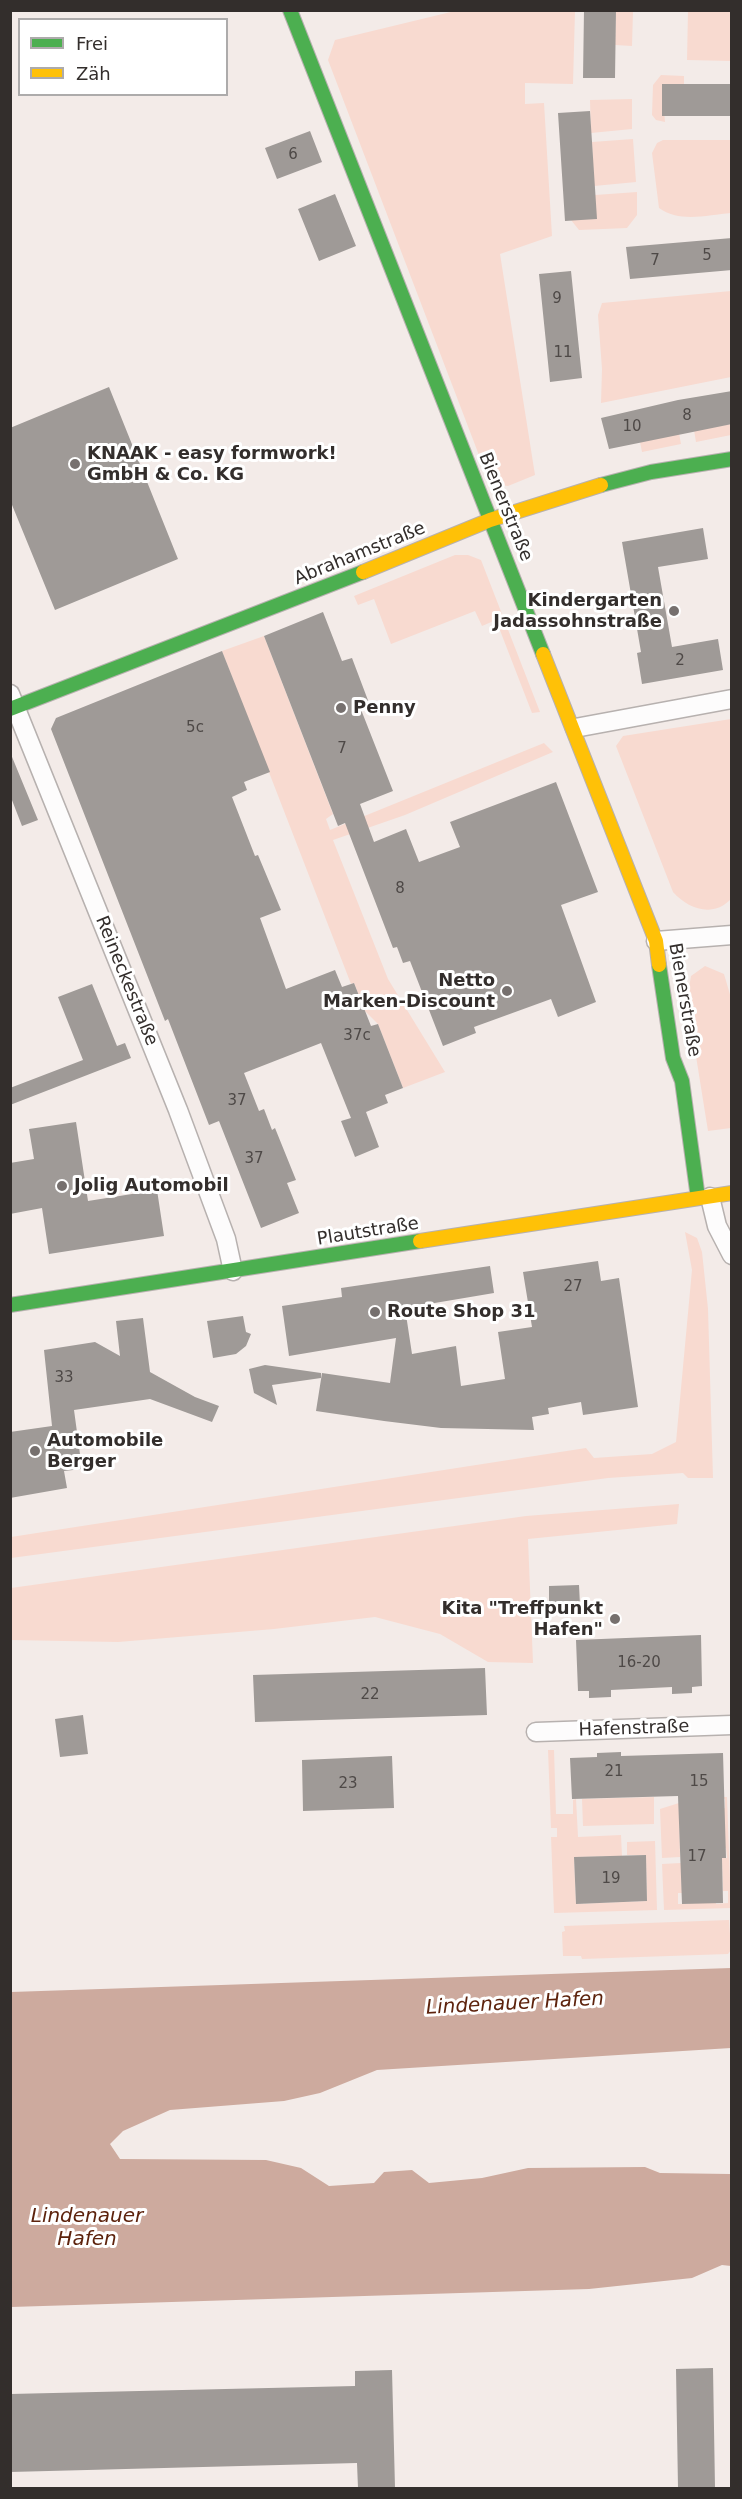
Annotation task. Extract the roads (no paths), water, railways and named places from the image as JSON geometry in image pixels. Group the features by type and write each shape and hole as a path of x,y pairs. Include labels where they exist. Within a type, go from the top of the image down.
{"street":[{"name":"Bienerstraße","path":"290,10 656,941 673,1058 682,1081 704,1198"},
{"name":"Abrahamstraße","path":"12,704 338,583 490,520 609,482 651,472 732,459"},
{"path":"574,728 732,699"},
{"name":"Reineckestraße","path":"12,704 178,1110 226,1239 233,1271"},
{"path":"656,941 732,935"},
{"name":"Plautstraße","path":"10,1305 732,1193"},
{"path":"704,1198 732,1255"},
{"name":"Hafenstraße","path":"536,1732 732,1725"}],"water":[{"name":"Lindenauer Hafen","path":"731,1968 731,2048 377,2070 320,2093 284,2101 170,2110 123,2131 110,2144 120,2159 266,2160 301,2168 329,2186 374,2183 384,2172 412,2170 429,2183 482,2178 528,2168 645,2167 660,2173 730,2174 731,2171 731,2266 722,2265 692,2278 589,2289 11,2307 11,1992"}],"place":[{"name":"KNAAK - easy formwork! GmbH & Co. KG","path":"75,464"},
{"name":"Kindergarten Jadassohnstraße","path":"674,611"},
{"name":"Penny","path":"341,708"},
{"name":"Netto Marken-Discount","path":"507,991"},
{"name":"Jolig Automobil","path":"62,1186"},
{"name":"Route Shop 31","path":"375,1312"},
{"name":"Automobile Berger","path":"35,1451"},
{"name":"Kita \"Treffpunkt Hafen\"","path":"615,1619"}]}
